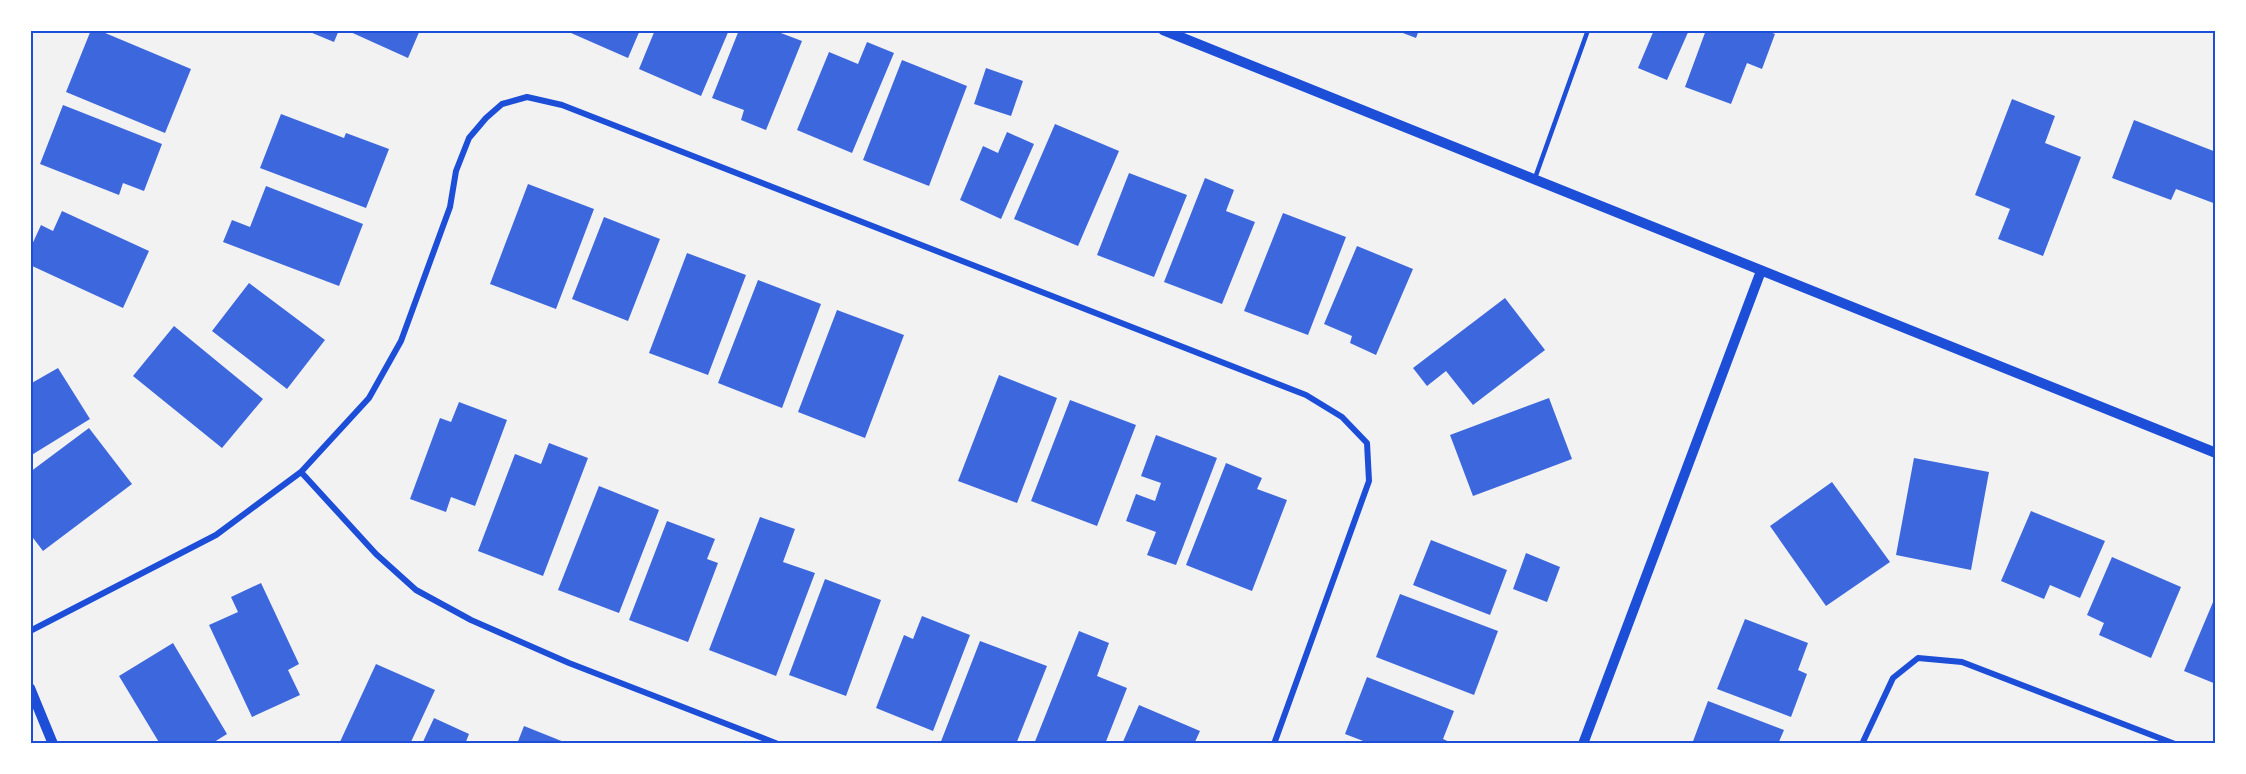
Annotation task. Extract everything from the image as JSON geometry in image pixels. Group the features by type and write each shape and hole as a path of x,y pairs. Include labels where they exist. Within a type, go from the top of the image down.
{"street":[{"path":"1163,30 2216,453"},
{"path":"30,631 216,534 301,472 369,398 400,341 450,207 456,171 469,138 502,104 527,97 562,105 1306,395 1342,417 1367,443 1369,481 1274,744"},
{"path":"1583,744 1761,271"},
{"path":"301,472 376,554 416,590 471,620 569,663 778,744"},
{"path":"1862,744 1893,678 1918,658 1962,662 2175,744"},
{"path":"30,688 53,744"}],"lane":[{"path":"1534,180 1588,30"}],"building":[{"path":"91,30 98,30 191,69 165,133 66,92"},
{"path":"305,30 339,30 334,42"},
{"path":"346,30 420,30 408,58"},
{"path":"572,30 640,30 628,58 571,33"},
{"path":"655,30 729,30 701,96 639,69"},
{"path":"739,30 773,30 802,41 766,130 741,120 744,110 712,98"},
{"path":"1395,30 1419,30 1416,38"},
{"path":"1654,30 1689,30 1667,80 1638,68"},
{"path":"1706,30 1765,30 1775,34 1762,69 1747,63 1731,104 1685,87"},
{"path":"867,42 894,53 852,153 797,130 829,52 858,64"},
{"path":"902,60 967,86 929,186 863,160"},
{"path":"986,68 1023,81 1011,116 974,104"},
{"path":"2012,99 2055,116 2045,143 2081,157 2043,256 1998,239 2010,209 1975,195"},
{"path":"63,105 162,144 144,191 123,183 119,195 40,164"},
{"path":"281,114 344,138 346,133 389,149 366,208 260,168"},
{"path":"2134,120 2216,152 2216,204 2176,189 2171,200 2112,178"},
{"path":"1055,124 1119,151 1078,246 1014,219"},
{"path":"1007,132 1034,144 1001,219 960,200 983,146 998,153"},
{"path":"1129,173 1187,195 1154,277 1097,255"},
{"path":"1205,178 1234,190 1226,211 1255,222 1222,304 1164,282"},
{"path":"528,184 594,209 556,309 490,284"},
{"path":"266,186 363,224 339,286 223,242 232,220 250,227"},
{"path":"62,211 149,251 123,308 30,265 30,249 41,225 53,231"},
{"path":"1283,213 1346,237 1308,335 1244,311"},
{"path":"604,217 660,239 628,321 572,299"},
{"path":"1357,246 1413,269 1376,355 1350,343 1352,336 1324,324"},
{"path":"687,253 746,275 708,375 649,353"},
{"path":"758,280 821,304 782,408 718,383"},
{"path":"249,283 325,340 287,389 212,331"},
{"path":"1505,298 1545,350 1473,405 1446,371 1427,386 1413,368"},
{"path":"837,310 904,335 865,438 798,412"},
{"path":"174,326 263,399 222,448 133,376"},
{"path":"58,368 90,419 30,456 30,384"},
{"path":"999,375 1057,398 1017,503 958,481"},
{"path":"1549,398 1572,459 1473,496 1450,435"},
{"path":"1070,400 1136,425 1097,526 1031,501"},
{"path":"459,402 507,420 475,506 451,497 446,512 410,499 440,418 451,422"},
{"path":"89,428 132,484 43,551 30,534 30,472"},
{"path":"1156,435 1217,458 1176,565 1147,555 1156,532 1126,521 1136,494 1155,501 1161,483 1141,476"},
{"path":"549,443 588,458 543,576 478,551 515,454 541,464"},
{"path":"1914,458 1989,472 1971,570 1896,555"},
{"path":"1226,463 1262,478 1257,489 1287,500 1252,591 1186,565"},
{"path":"1832,482 1890,562 1826,606 1770,526"},
{"path":"599,486 659,510 619,613 558,590"},
{"path":"2031,511 2105,541 2080,598 2050,585 2044,599 2001,581"},
{"path":"760,517 795,529 783,562 815,573 776,676 709,650"},
{"path":"667,521 715,539 707,559 718,563 688,642 629,620"},
{"path":"1431,540 1507,570 1490,615 1413,585"},
{"path":"1526,553 1560,567 1547,602 1513,589"},
{"path":"2112,557 2181,587 2151,658 2099,635 2104,623 2087,615"},
{"path":"825,579 881,600 846,696 789,675"},
{"path":"261,583 299,664 288,670 300,695 252,717 209,625 238,612 231,597"},
{"path":"1400,594 1498,631 1474,695 1376,657"},
{"path":"2216,595 2216,684 2184,671"},
{"path":"922,616 970,635 933,731 876,708 904,635 913,639"},
{"path":"1745,619 1808,643 1798,670 1807,674 1791,717 1717,689"},
{"path":"1079,631 1109,643 1097,676 1127,688 1105,744 1034,744"},
{"path":"980,641 1047,666 1016,744 940,744"},
{"path":"173,643 227,734 211,744 160,744 119,676"},
{"path":"376,664 435,690 410,744 339,744"},
{"path":"1367,677 1454,711 1443,739 1454,744 1371,744 1345,734"},
{"path":"1708,701 1784,730 1778,744 1692,744"},
{"path":"1139,705 1200,731 1194,744 1122,744"},
{"path":"434,718 469,734 465,744 422,744"},
{"path":"524,726 569,744 517,744"}]}
